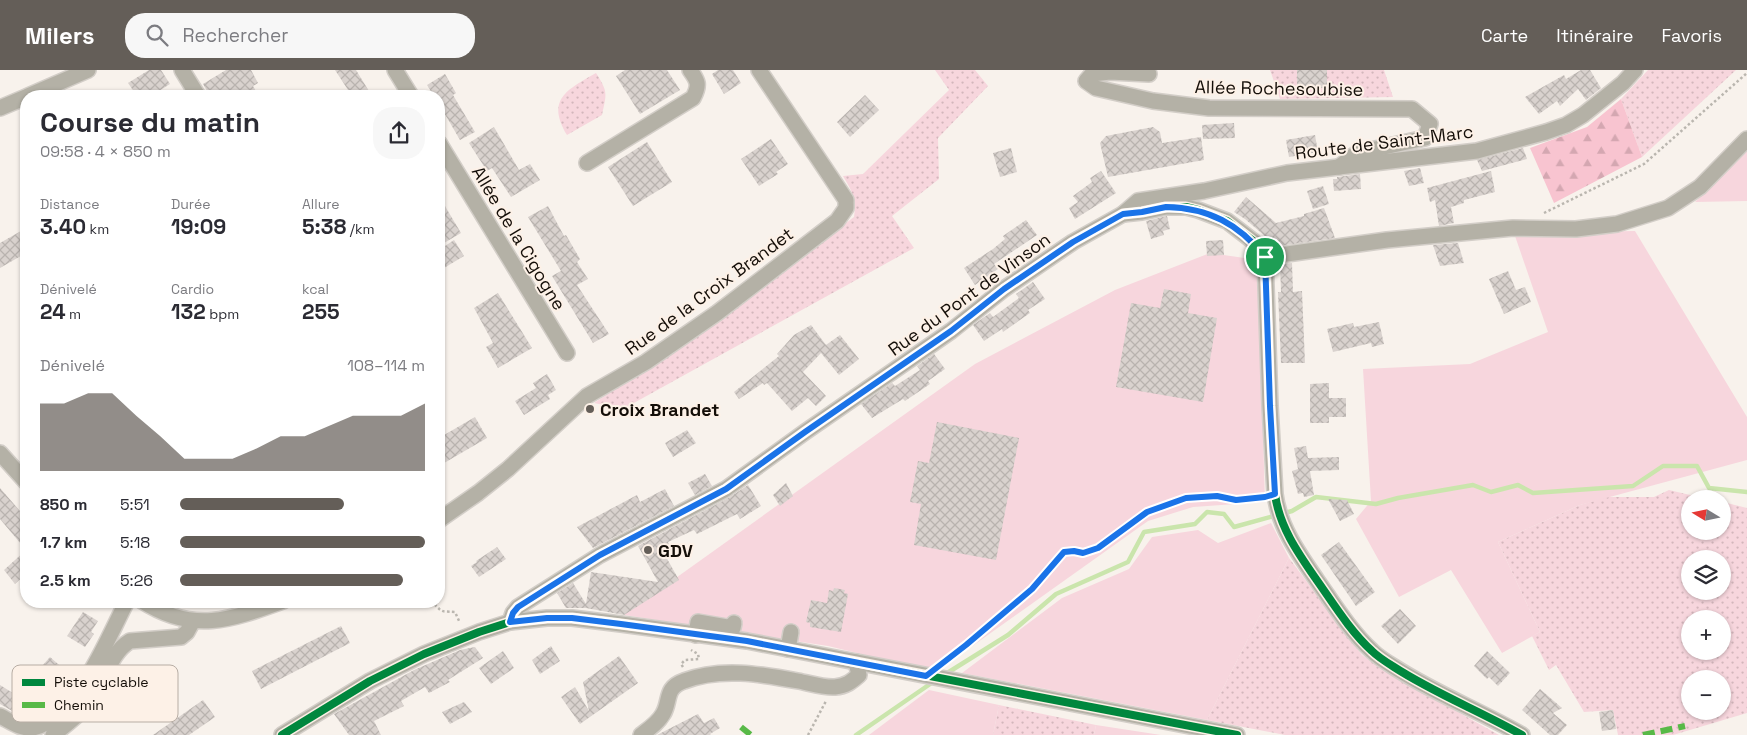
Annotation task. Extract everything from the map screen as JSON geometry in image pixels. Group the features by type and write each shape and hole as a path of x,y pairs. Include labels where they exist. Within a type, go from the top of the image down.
{"street":[{"path":"40,90 70,74 88,70"},
{"path":"182,70 194,90"},
{"path":"395,70 407,90"},
{"path":"587,163 693,98 698,90 697,80 690,70"},
{"name":"Rue de la Croix Brandet","path":"445,516 478,494 508,469 587,396 646,362 717,313 837,220 846,208 846,200 759,70"},
{"name":"Route de Saint-Marc","path":"1123,214 1138,201 1204,191 1287,173 1476,151 1546,132 1566,125 1583,115 1623,83 1635,70"},
{"name":"Allée Rochesoubise","path":"1149,74 1110,72 1092,74 1086,81 1096,88 1153,101 1208,108 1412,109 1430,124 1425,138 1357,153 1339,167"},
{"path":"0,108 20,100"},
{"path":"1522,735 1413,679 1373,652 1346,621 1303,560 1282,523 1276,500 1270,406 1265,257 1387,240 1513,228 1576,228 1617,224 1668,208 1700,187 1747,140"},
{"name":"Allée de la Cigogne","path":"445,152 567,353"},
{"name":"Rue du Pont de Vinson","path":"510,622 513,613 518,607 600,555 726,489 951,331 1004,289 1073,242 1123,214 1166,207 1186,207 1198,210 1227,221 1252,241 1265,257"},
{"path":"0,453 20,475"},
{"path":"95,665 124,608"},
{"path":"152,608 172,616 193,621 213,622 241,617 265,608"},
{"path":"282,735 370,680 424,654 510,622 547,618 572,618 747,641 1237,735"},
{"path":"110,665 117,652 130,641 181,637 187,632 193,621"},
{"path":"693,634 698,622 733,628 734,623"},
{"path":"788,649 791,632"},
{"path":"641,735 658,721 664,712 667,697 675,686 696,677 746,672 833,687 848,684 859,675 856,662"},
{"path":"0,716 16,726 30,728 43,725 47,722"},
{"path":"53,735 69,722"}],"path":[{"path":"1539,215 1644,164 1747,73"},
{"path":"926,676 1032,589 1064,552 1074,551 1083,553 1098,548 1147,512 1186,498 1217,496 1236,500 1265,497 1276,500"},
{"path":"438,608 445,613 455,612 461,622 452,627"},
{"path":"693,634 691,650 698,654 699,659 685,660 681,664 692,671 696,677"},
{"path":"808,735 833,687"}],"shaded area":[{"path":"935,70 975,70 988,86 938,138 939,179 892,216 914,248 623,409 594,403 672,352 854,217 855,205 853,195 843,176 863,174 949,90"},
{"path":"1270,70 1384,70 1393,97 1280,99"},
{"path":"1648,70 1736,70 1642,157 1621,99"},
{"path":"596,73 603,84 605,93 602,115 567,135 561,123 559,104 563,97 576,85"},
{"path":"1747,149 1747,201 1695,202"},
{"path":"1635,231 1747,417 1747,460 1580,505 1498,542 1540,632 1502,653 1451,570 1399,597 1356,519 1371,501 1363,369 1470,364 1548,332 1514,233"},
{"path":"1210,253 1258,260 1265,502 1193,507 1148,521 936,672 828,646 624,615 975,364 1115,290"},
{"path":"1669,490 1681,493 1681,540 1731,540 1731,504 1747,508 1747,713 1731,718 1731,670 1681,670 1681,720 1723,720 1673,735 1618,735 1613,710 1584,712 1556,665 1549,670 1532,636 1540,632 1498,542 1580,505 1606,497 1654,497"},
{"path":"1271,523 1289,558 1207,720 962,673 1062,598 1129,569 1152,537 1198,530 1218,543"},
{"path":"1289,558 1362,655 1383,670 1499,735 1285,735 1207,720"},
{"path":"929,690 999,705 993,735 869,735"},
{"path":"999,705 1096,725 1094,735 993,735"},
{"path":"1096,725 1161,735 1094,735"}],"green space":[{"path":"1621,99 1642,157 1554,203 1530,148 1587,127"}],"building":[{"path":"149,70 161,70 170,84 160,90 133,90 128,83"},
{"path":"226,70 251,70 258,83 253,86 255,90 206,90 203,84"},
{"path":"335,70 356,70 368,90 348,90"},
{"path":"625,70 667,70 680,90 640,114 616,76"},
{"path":"718,70 733,70 741,83 724,94 712,74"},
{"path":"1297,70 1327,70 1327,88 1297,88"},
{"path":"1581,70 1590,70 1601,88 1586,100 1578,89 1560,106 1557,101 1539,114 1525,97 1564,75 1566,79"},
{"path":"445,74 456,93 453,95 475,132 460,140 445,114 445,90 430,90 427,85"},
{"path":"865,95 879,110 850,137 837,122"},
{"path":"1234,123 1235,138 1203,139 1202,125"},
{"path":"494,127 519,170 530,164 540,180 511,197 492,168 487,171 469,143"},
{"path":"1153,127 1160,132 1162,143 1201,137 1204,160 1108,177 1100,143 1106,136"},
{"path":"1315,135 1318,152 1289,157 1286,140"},
{"path":"771,139 788,164 776,172 778,174 759,186 741,159"},
{"path":"647,142 672,182 633,206 608,167"},
{"path":"1011,148 1017,172 1000,177 993,153"},
{"path":"1523,148 1527,159 1482,171 1477,160"},
{"path":"1420,168 1424,183 1409,186 1404,171"},
{"path":"1101,171 1116,193 1075,219 1069,208 1078,202 1073,196 1092,182 1090,178"},
{"path":"1491,171 1495,192 1464,200 1464,203 1451,207 1454,223 1439,226 1435,200 1430,202 1427,188"},
{"path":"1360,174 1361,189 1334,191 1333,179"},
{"path":"1323,186 1329,204 1313,209 1307,191"},
{"path":"1246,197 1276,223 1304,216 1304,214 1324,208 1335,238 1272,247 1266,237 1234,212"},
{"path":"445,206 461,233 445,242"},
{"path":"548,206 564,236 566,235 580,259 577,262 588,279 577,285 609,334 593,343 552,276 561,271 528,217"},
{"path":"1167,216 1170,229 1163,231 1164,235 1151,239 1146,221"},
{"path":"1026,220 1037,235 994,264 998,269 975,285 964,268 993,249 1005,239 1003,236"},
{"path":"20,232 20,256 0,268 0,243"},
{"path":"454,240 464,256 445,267 445,246"},
{"path":"1223,240 1224,255 1207,256 1206,241"},
{"path":"1458,243 1464,263 1440,266 1433,245"},
{"path":"1292,263 1293,292 1302,291 1305,363 1281,363 1278,292 1281,292 1280,264"},
{"path":"1508,271 1516,290 1525,287 1531,302 1504,314 1489,279"},
{"path":"1033,282 1045,299 1028,310 1030,313 1003,332 1002,329 984,341 973,325 990,313 993,317 1019,298 1016,294"},
{"path":"1164,289 1191,294 1188,313 1217,318 1203,402 1116,387 1131,303 1160,308"},
{"path":"498,293 532,348 498,368 486,347 493,343 474,308"},
{"path":"1379,322 1384,344 1372,347 1371,343 1333,352 1327,329 1353,323 1354,327"},
{"path":"811,325 826,345 840,335 859,359 839,375 821,353 803,372 826,396 816,406 808,398 792,411 767,383 764,385 763,383 739,399 734,392 779,356 777,354 794,335"},
{"path":"934,354 945,369 928,381 930,384 905,401 903,399 872,418 861,404 892,383 895,386 920,370 917,366"},
{"path":"547,374 556,390 548,395 550,399 524,415 515,401 536,388 533,383"},
{"path":"1329,383 1329,398 1346,398 1346,417 1329,417 1329,423 1310,423 1310,384"},
{"path":"475,417 487,438 445,462 445,434"},
{"path":"937,422 1019,438 996,560 914,545 921,504 910,502 918,461 929,463"},
{"path":"687,430 696,443 673,457 665,443"},
{"path":"1306,446 1308,458 1339,457 1339,470 1310,471 1314,495 1304,497 1303,493 1298,494 1292,471 1298,469 1294,448"},
{"path":"705,474 712,486 695,495 688,483"},
{"path":"786,483 793,496 780,506 773,495"},
{"path":"748,485 761,506 740,519 737,514 697,534 694,530 668,542 672,550 665,555 679,580 624,615 586,608 566,608 557,593 573,583 586,604 591,572 658,582 638,546 730,497"},
{"path":"0,488 20,511 20,543 0,519"},
{"path":"665,489 674,506 593,548 577,527 637,495 640,502"},
{"path":"1328,499 1347,500 1354,514 1340,521"},
{"path":"1339,542 1375,592 1356,606 1321,555"},
{"path":"497,547 506,559 479,577 471,566"},
{"path":"20,555 20,579 15,584 4,570"},
{"path":"834,588 845,590 844,593 848,594 841,632 810,627 810,623 806,622 811,600 827,603 829,590 833,591"},
{"path":"1400,609 1416,626 1398,644 1381,626"},
{"path":"83,612 98,621 91,632 94,634 85,647 67,636"},
{"path":"341,626 350,643 261,689 252,671"},
{"path":"551,646 560,661 540,674 532,660"},
{"path":"475,647 483,658 448,680 450,682 429,693 425,687 401,701 404,706 374,721 381,735 349,735 334,714 414,670 460,650"},
{"path":"503,651 514,668 491,684 479,668"},
{"path":"1487,651 1510,673 1498,686 1489,677 1487,679 1474,666"},
{"path":"619,656 638,683 580,724 561,697 575,687 589,711 583,682"},
{"path":"50,657 59,665 43,665"},
{"path":"0,685 12,692 12,711 0,704"},
{"path":"1540,689 1562,708 1553,713 1567,725 1558,735 1550,735 1522,710"},
{"path":"203,700 215,717 189,735 153,735 172,722 178,722 178,718"},
{"path":"464,702 472,712 450,724 442,712"},
{"path":"1613,710 1616,729 1602,731 1599,712"},
{"path":"698,714 704,723 714,718 720,728 711,735 657,735"}],"waterway":[{"path":"944,675 1008,635 1056,594 1128,562 1144,532 1195,524 1207,512 1224,514 1234,527 1292,511 1316,497 1376,504 1398,498 1473,485 1491,492 1518,485 1533,493 1633,486 1663,466 1697,466 1709,488 1747,492"},
{"path":"856,735 933,682"}],"marked path":[{"path":"1643,735 1685,726"},
{"path":"741,727 751,735"}],"cycle path":[{"path":"510,622 513,613 518,607 600,555 726,489 951,331 1004,289 1073,242 1123,214 1166,207 1186,207 1227,221 1253,241 1265,257 1275,494 1277,506 1290,539 1349,626 1377,655 1425,685 1522,735"},
{"path":"282,735 370,681 424,654 510,622 547,618 572,618 747,641 1237,735"}],"place":[{"name":"Croix Brandet","path":"590,409"},
{"name":"GDV","path":"648,550"}],"route":[{"path":"1166,207 1186,207 1198,210 1227,221 1252,241 1265,257 1275,494 1236,500 1217,496 1186,498 1147,512 1098,548 1083,553 1074,551 1064,552 1032,589 926,676 747,641 621,624 572,618 547,618 510,622 513,613 518,607 600,555 726,489 951,331 1004,289 1073,242 1123,214 1166,207"}]}
